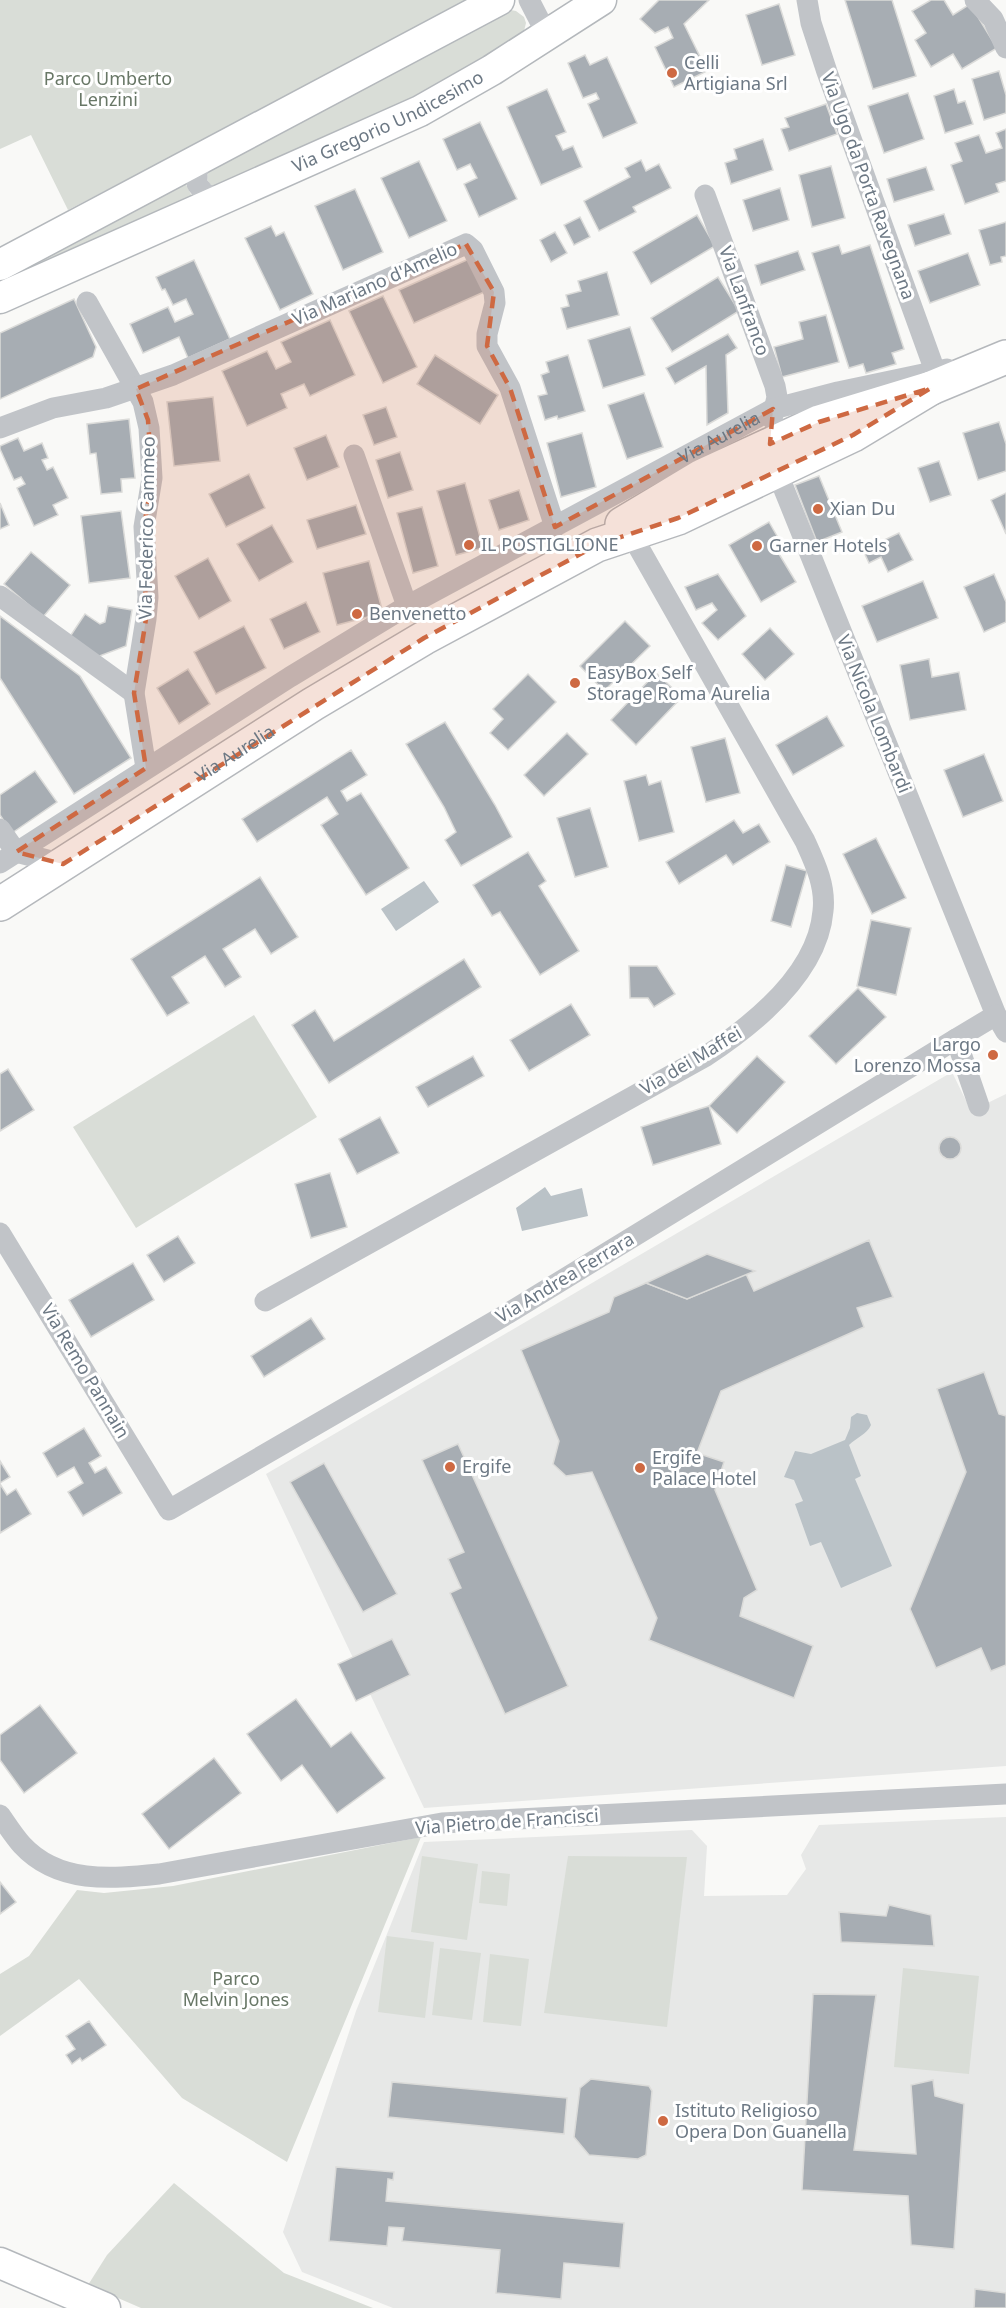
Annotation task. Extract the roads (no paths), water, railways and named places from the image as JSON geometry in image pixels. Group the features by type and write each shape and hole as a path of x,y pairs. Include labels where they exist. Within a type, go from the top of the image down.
{"main road":[{"name":"Via Aurelia","path":"597,545 618,527 702,476 852,435 933,379 1005,357"},
{"name":"Via Aurelia","path":"0,904 312,704 383,662 597,545 678,518 773,458"}],"street":[{"path":"0,265 499,0"},
{"path":"529,0 547,35"},
{"name":"Via Gregorio Undicesimo","path":"0,298 420,111 475,80 601,0"},
{"name":"Via Ugo da Porta Ravegnana","path":"807,0 811,23 827,72 933,379"},
{"path":"975,0 993,19 1006,48"},
{"path":"204,156 197,172 197,184 205,194 222,200"},
{"name":"Via Lanfranco","path":"705,195 775,386 777,397 773,409"},
{"name":"Via Mariano d'Amelio","path":"136,389 173,375 466,244 471,247 494,292 495,303 487,334 487,346 510,388 555,527"},
{"name":"Via Federico Cammeo","path":"87,302 143,402 148,420 152,478 144,526 148,597 134,693 146,768"},
{"name":"Via Aurelia","path":"8,857 336,648 407,606 773,409 933,379"},
{"path":"0,428 53,408 106,398 136,389"},
{"name":"Via Nicola Lombardi","path":"773,409 773,458 1001,1023"},
{"path":"354,455 407,606"},
{"name":"Via dei Maffei","path":"265,1301 706,1056 738,1034 768,1008 795,976 810,952 824,911 823,893 816,866 805,841 631,534"},
{"path":"458,578 474,612"},
{"path":"0,596 134,693"},
{"path":"336,648 383,662"},
{"path":"0,829 8,857 63,864"},
{"path":"979,1106 956,1039 1001,1023"},
{"name":"Via Andrea Ferrara","path":"169,1510 507,1314 956,1039"},
{"name":"Via Remo Pannain","path":"0,1233 169,1510"},
{"name":"Via Pietro de Francisci","path":"0,1815 21,1844 49,1865 84,1876 115,1879 159,1874 442,1823 1006,1794"},
{"path":"0,2263 105,2308"}],"place":[{"name":"Celli Artigiana Srl","path":"672,73"},
{"name":"Xian Du","path":"818,509"},
{"name":"IL POSTIGLIONE","path":"469,545"},
{"name":"Garner Hotels","path":"757,546"},
{"name":"Benvenetto","path":"357,614"},
{"name":"EasyBox Self Storage Roma Aurelia","path":"575,683"},
{"name":"Largo Lorenzo Mossa","path":"993,1055"},
{"name":"Ergife","path":"450,1467"},
{"name":"Ergife Palace Hotel","path":"640,1468"},
{"name":"Istituto Religioso Opera Don Guanella","path":"663,2121"}],"park label":[{"name":"Parco Umberto Lenzini","path":"108,89"},
{"name":"Parco Melvin Jones","path":"236,1989"}]}
